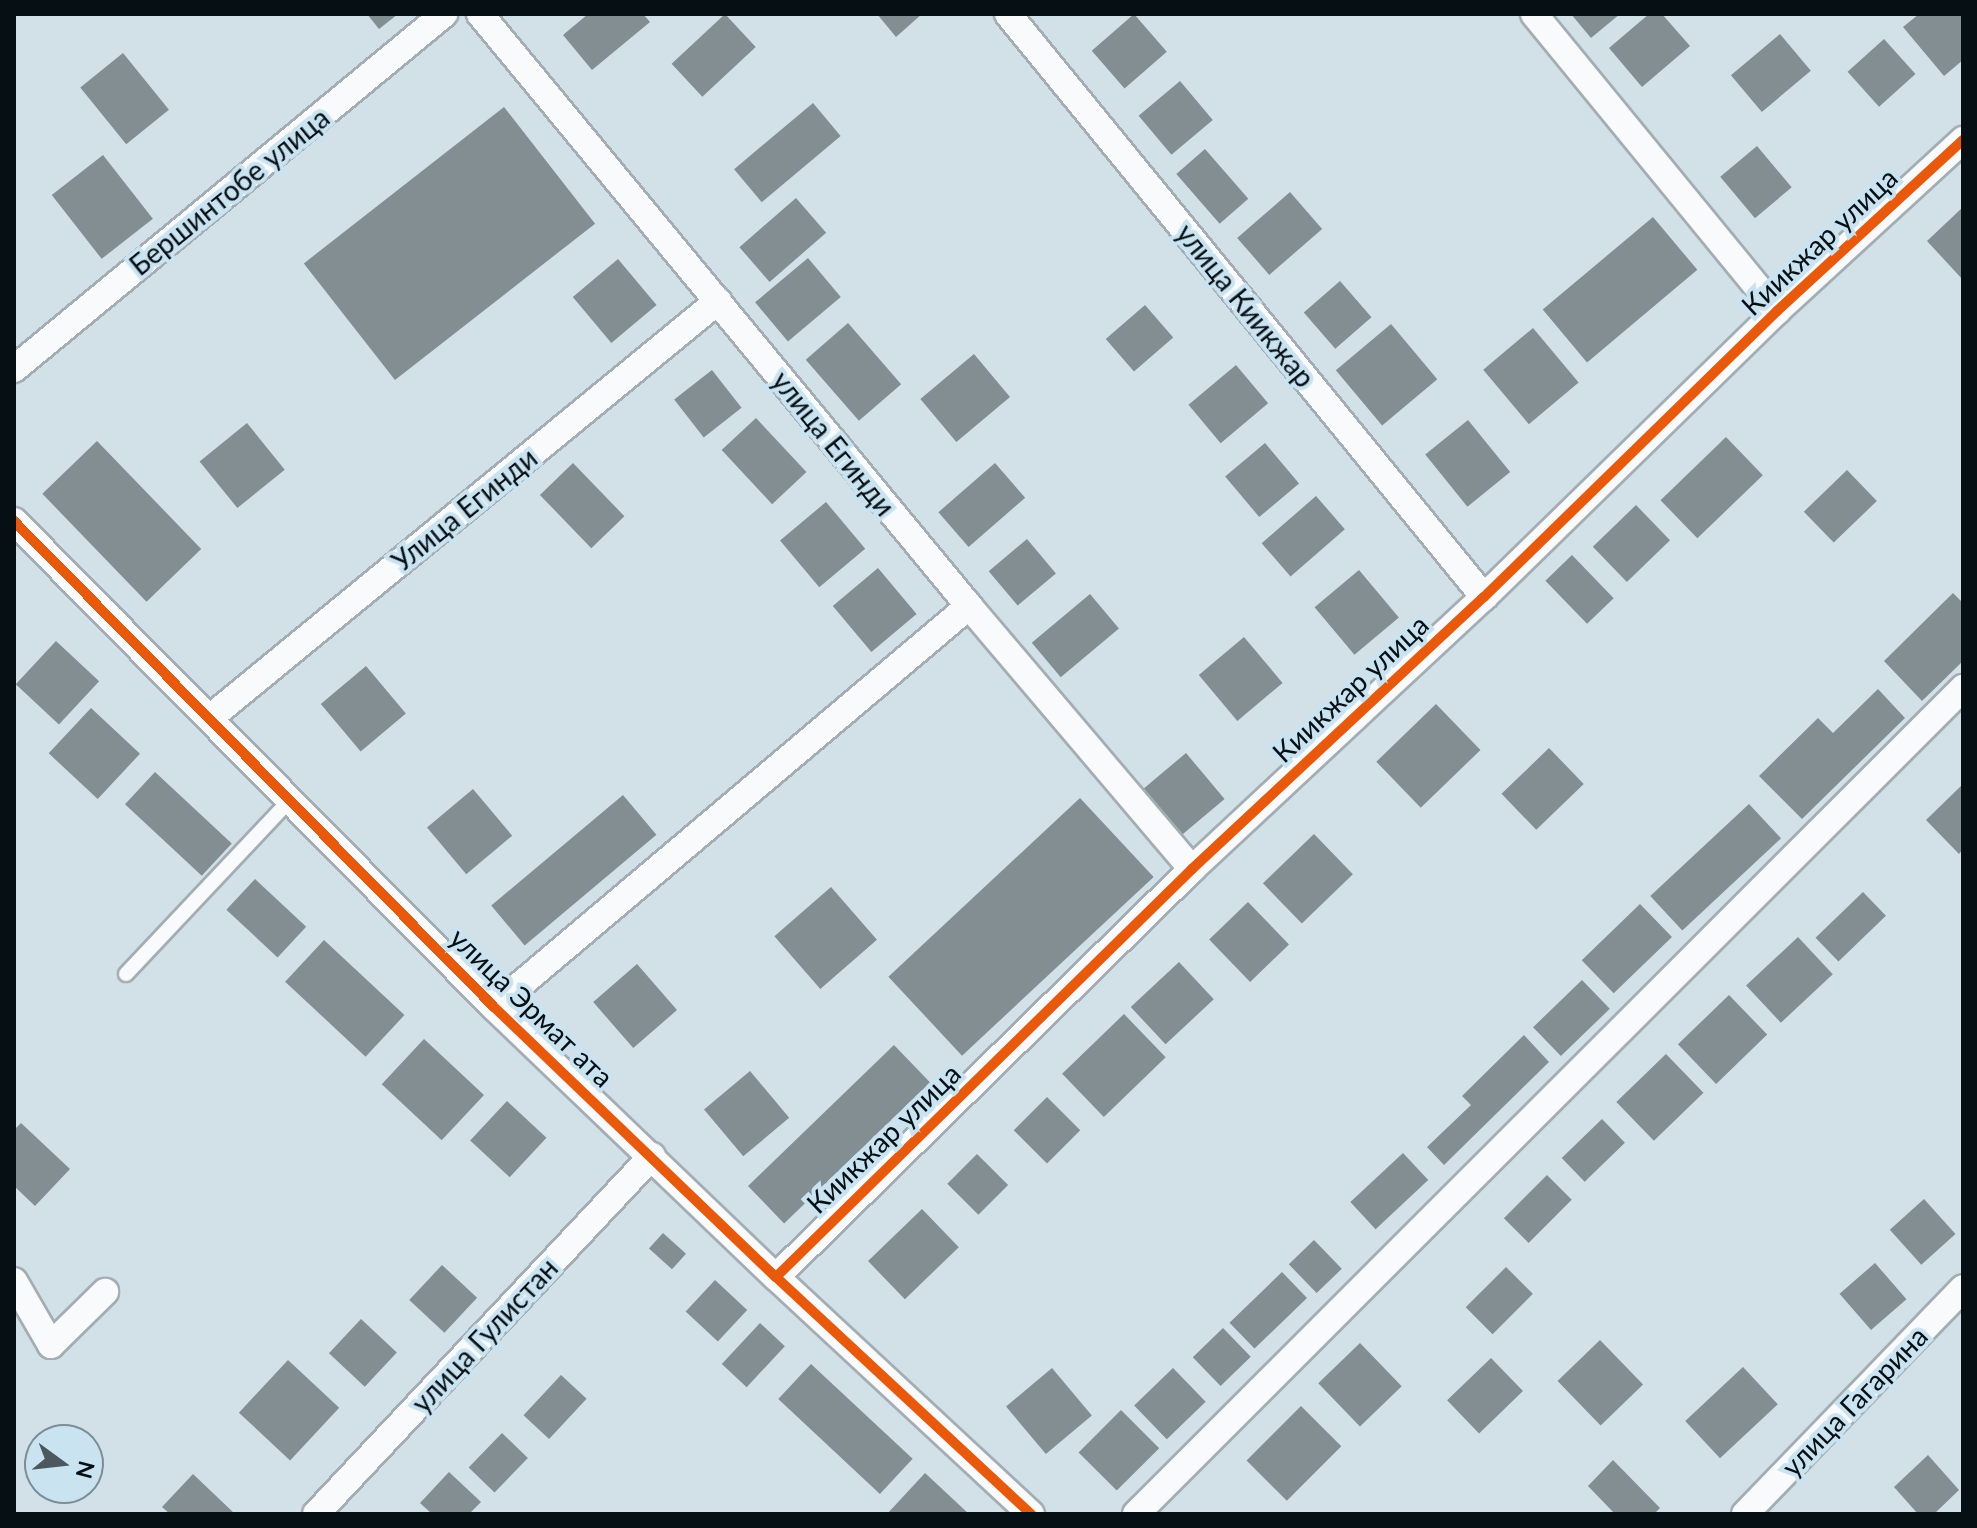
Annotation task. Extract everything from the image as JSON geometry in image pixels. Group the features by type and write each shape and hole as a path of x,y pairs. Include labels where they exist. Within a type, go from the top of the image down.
{"street":[{"name":"Бершинтобе улица","path":"14,369 444,14"},
{"name":"улица Егинди","path":"480,14 969,606 1192,869"},
{"name":"улица Киикжар","path":"1008,14 1484,597"},
{"path":"1534,14 1777,311"},
{"name":"Киикжар улица","path":"776,1277 1192,869 1484,597 1777,311 1963,140"},
{"name":"Улица Егинди","path":"211,717 718,301"},
{"name":"улица Эрмат ата","path":"14,521 211,717 494,1007 776,1277 1031,1514"},
{"path":"494,1007 969,606"},
{"path":"1136,1514 1963,688"},
{"name":"улица Гулистан","path":"316,1514 652,1156"},
{"path":"14,1281 51,1345 105,1292"},
{"name":"улица Гагарина","path":"1745,1514 1963,1288"}],"lane":[{"path":"126,974 291,799"}],"building":[{"path":"367,14 398,14 379,29"},
{"path":"588,14 643,14 650,22 592,70 563,35"},
{"path":"725,14 756,47 702,97 672,64"},
{"path":"877,14 922,14 896,37"},
{"path":"1134,14 1167,52 1125,88 1092,51"},
{"path":"1571,14 1620,14 1591,38"},
{"path":"1649,14 1662,14 1690,46 1642,87 1609,48"},
{"path":"1919,14 1963,14 1963,60 1944,76 1903,27"},
{"path":"1780,34 1811,71 1762,112 1731,75"},
{"path":"1884,39 1915,74 1879,107 1848,72"},
{"path":"123,53 169,110 126,144 80,88"},
{"path":"1180,81 1213,120 1171,155 1139,116"},
{"path":"813,103 841,136 762,202 734,169"},
{"path":"504,107 595,224 395,380 304,263"},
{"path":"1757,146 1792,187 1755,218 1720,177"},
{"path":"1205,149 1248,199 1220,224 1176,174"},
{"path":"103,155 153,219 102,259 52,195"},
{"path":"1290,192 1322,229 1269,275 1237,238"},
{"path":"796,198 826,233 770,282 739,247"},
{"path":"1963,207 1963,280 1927,241"},
{"path":"1653,217 1697,270 1587,362 1543,310"},
{"path":"808,258 841,297 788,341 755,302"},
{"path":"618,259 657,305 611,343 573,297"},
{"path":"1340,281 1371,317 1335,349 1304,312"},
{"path":"1145,305 1173,337 1134,372 1106,339"},
{"path":"848,323 901,384 859,421 806,360"},
{"path":"1391,324 1437,379 1382,425 1336,370"},
{"path":"1533,328 1579,382 1529,424 1483,370"},
{"path":"974,354 1010,397 956,442 920,399"},
{"path":"1236,365 1268,403 1221,443 1189,405"},
{"path":"712,370 742,408 704,437 674,400"},
{"path":"756,418 806,472 772,504 722,450"},
{"path":"1468,420 1510,472 1467,507 1425,455"},
{"path":"247,423 285,470 237,508 200,461"},
{"path":"1726,437 1763,475 1697,538 1661,500"},
{"path":"97,441 201,549 147,602 42,494"},
{"path":"1265,443 1299,484 1259,517 1225,476"},
{"path":"573,463 624,516 591,548 540,495"},
{"path":"995,463 1025,498 969,547 938,512"},
{"path":"1847,470 1877,501 1834,543 1804,512"},
{"path":"1316,496 1345,529 1291,576 1262,543"},
{"path":"826,502 865,549 819,587 780,541"},
{"path":"1636,505 1670,540 1627,582 1593,547"},
{"path":"1027,539 1056,573 1018,606 989,571"},
{"path":"1572,555 1614,598 1587,624 1545,581"},
{"path":"878,568 917,614 871,652 833,606"},
{"path":"1359,570 1399,617 1354,655 1315,607"},
{"path":"1953,593 1963,603 1963,661 1922,701 1884,661"},
{"path":"1090,594 1119,628 1061,677 1032,643"},
{"path":"1244,637 1283,683 1237,721 1199,675"},
{"path":"56,641 99,681 59,724 16,684"},
{"path":"366,666 406,713 361,751 321,704"},
{"path":"1878,689 1905,718 1802,819 1759,776 1818,718 1833,733"},
{"path":"1436,704 1480,750 1421,808 1376,762"},
{"path":"91,708 140,754 98,799 49,753"},
{"path":"1549,748 1584,784 1536,830 1502,794"},
{"path":"1186,753 1225,799 1179,837 1141,791"},
{"path":"155,772 232,844 202,876 125,804"},
{"path":"1963,784 1963,849 1959,854 1926,820"},
{"path":"473,789 512,836 466,874 427,828"},
{"path":"623,795 656,835 525,945 491,906"},
{"path":"1080,798 1154,877 962,1056 888,977"},
{"path":"1749,804 1781,838 1682,930 1650,896"},
{"path":"1314,834 1353,874 1302,924 1263,883"},
{"path":"255,879 306,927 278,957 226,910"},
{"path":"831,887 877,940 820,989 774,936"},
{"path":"1863,892 1886,916 1838,962 1816,938"},
{"path":"1248,902 1289,944 1250,982 1209,940"},
{"path":"1640,904 1672,937 1614,993 1582,960"},
{"path":"1798,937 1833,974 1781,1023 1746,985"},
{"path":"324,940 404,1015 366,1057 285,982"},
{"path":"1179,962 1214,999 1166,1044 1131,1007"},
{"path":"637,964 677,1010 633,1048 593,1002"},
{"path":"1582,980 1610,1009 1561,1056 1533,1027"},
{"path":"1729,995 1767,1035 1716,1084 1678,1044"},
{"path":"1124,1014 1166,1057 1104,1117 1062,1074"},
{"path":"1524,1035 1549,1062 1444,1165 1427,1147 1471,1105 1462,1096"},
{"path":"424,1039 484,1095 442,1140 382,1084"},
{"path":"894,1045 930,1082 784,1223 748,1186"},
{"path":"1666,1054 1704,1093 1654,1141 1616,1102"},
{"path":"750,1071 789,1118 743,1156 704,1110"},
{"path":"1047,1097 1080,1130 1047,1163 1014,1130"},
{"path":"507,1101 546,1138 510,1177 470,1140"},
{"path":"1602,1119 1625,1143 1585,1182 1562,1158"},
{"path":"21,1123 70,1169 35,1206 14,1186 14,1130"},
{"path":"1403,1153 1428,1180 1376,1229 1350,1202"},
{"path":"977,1154 1008,1185 978,1215 947,1184"},
{"path":"1547,1175 1572,1200 1529,1243 1504,1218"},
{"path":"1924,1199 1955,1234 1921,1265 1890,1230"},
{"path":"922,1209 959,1247 905,1299 868,1261"},
{"path":"663,1233 686,1254 672,1269 649,1249"},
{"path":"1314,1240 1342,1269 1317,1293 1289,1264"},
{"path":"1875,1263 1906,1299 1871,1330 1840,1294"},
{"path":"442,1265 477,1298 444,1333 409,1300"},
{"path":"1506,1267 1533,1294 1493,1334 1466,1307"},
{"path":"1282,1272 1307,1298 1254,1349 1229,1323"},
{"path":"715,1280 747,1310 718,1341 686,1311"},
{"path":"361,1319 397,1352 365,1387 329,1353"},
{"path":"760,1323 785,1346 747,1387 722,1364"},
{"path":"1223,1328 1251,1357 1221,1386 1193,1357"},
{"path":"1600,1340 1643,1385 1601,1426 1558,1381"},
{"path":"1360,1343 1402,1386 1360,1426 1318,1383"},
{"path":"1491,1358 1523,1391 1479,1433 1447,1400"},
{"path":"288,1360 339,1408 290,1460 239,1413"},
{"path":"811,1364 913,1459 880,1494 778,1399"},
{"path":"1743,1367 1778,1404 1720,1458 1685,1421"},
{"path":"1052,1368 1092,1415 1046,1454 1006,1407"},
{"path":"1173,1368 1206,1402 1167,1439 1134,1406"},
{"path":"561,1375 587,1399 549,1439 523,1415"},
{"path":"1301,1406 1341,1446 1287,1501 1247,1460"},
{"path":"1121,1410 1159,1448 1117,1491 1079,1452"},
{"path":"502,1433 528,1458 495,1493 469,1468"},
{"path":"1928,1455 1959,1490 1934,1514 1918,1514 1894,1487"},
{"path":"1613,1460 1660,1508 1654,1514 1615,1514 1588,1486"},
{"path":"449,1472 481,1502 469,1514 432,1514 420,1503"},
{"path":"925,1473 969,1514 887,1514"},
{"path":"193,1474 235,1514 170,1514 162,1507"}],"cycle path":[{"path":"776,1277 1192,869 1484,597 1777,311 1963,140"},
{"path":"14,521 494,1007 776,1277 1031,1514"}]}
